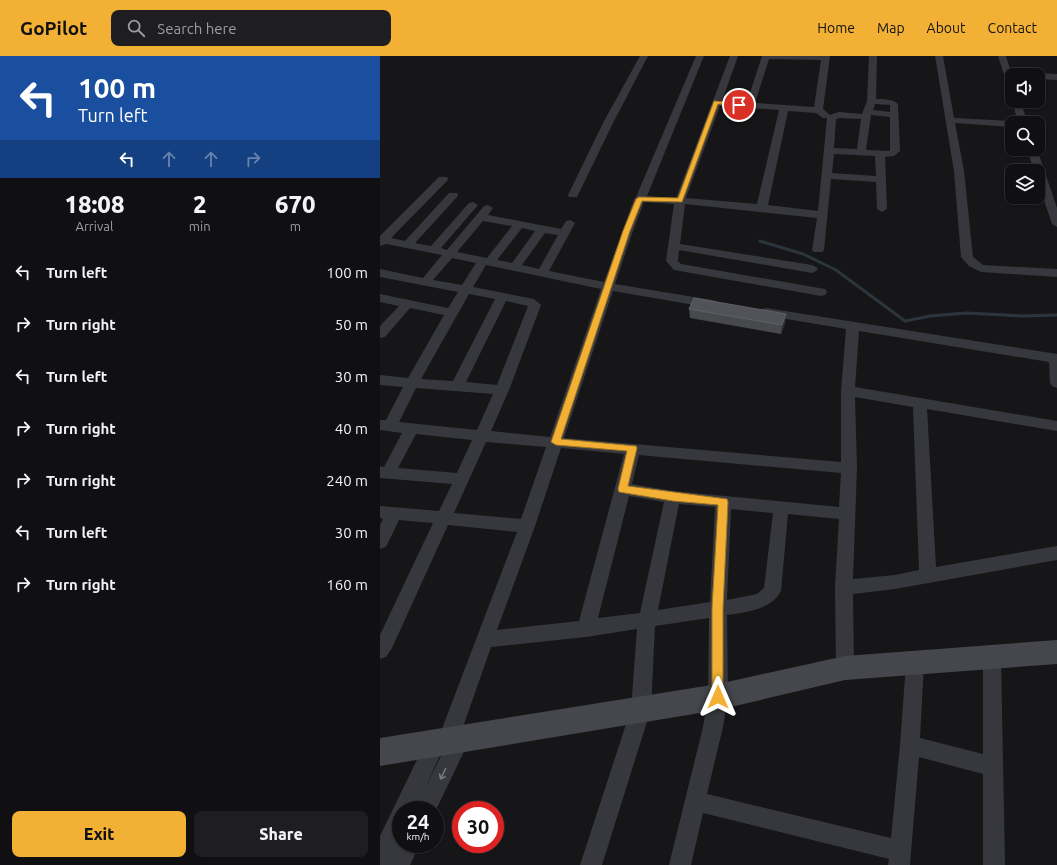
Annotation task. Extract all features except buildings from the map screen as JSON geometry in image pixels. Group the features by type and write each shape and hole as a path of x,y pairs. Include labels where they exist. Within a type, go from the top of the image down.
{"street":[{"path":"573,195 608,123 644,56"},
{"path":"428,801 448,740 527,526 627,231 639,199 700,56"},
{"path":"734,56 680,200 672,261 678,268 821,292"},
{"path":"750,106 766,56 826,57 818,110"},
{"path":"861,152 866,115 871,101 873,56"},
{"path":"939,56 958,171 967,257 969,261 973,265 981,268 1057,273"},
{"path":"1002,56 1006,68"},
{"path":"1045,76 1057,77"},
{"path":"829,151 891,154 895,151 894,104 888,102 871,101"},
{"path":"716,103 818,110 832,118"},
{"path":"762,207 784,108"},
{"path":"832,118 839,115 894,115"},
{"path":"818,250 823,215 832,118"},
{"path":"950,120 1005,124"},
{"path":"880,153 882,209"},
{"path":"1034,156 1057,224"},
{"path":"826,176 881,179"},
{"path":"381,240 443,179"},
{"path":"407,245 453,195"},
{"path":"639,199 680,200 762,207 823,215"},
{"path":"434,250 473,205"},
{"path":"426,281 451,254 488,208"},
{"path":"480,217 542,229 567,228 542,273"},
{"path":"518,225 486,261 466,289 411,384 385,425 482,436 849,468"},
{"path":"514,267 542,229"},
{"path":"381,240 609,287 723,306"},
{"path":"674,246 812,269"},
{"path":"380,272 530,302 535,305 502,390 482,436 445,518 386,642 380,651"},
{"path":"457,387 502,297"},
{"path":"380,298 451,313"},
{"path":"380,334 408,303"},
{"path":"753,310 1056,359 1057,383"},
{"path":"845,668 844,587 849,468 848,391 853,325"},
{"path":"380,380 411,384 502,390"},
{"path":"848,391 1057,426"},
{"path":"920,403 928,576"},
{"path":"412,428 384,472 462,479"},
{"path":"586,629 633,448"},
{"path":"623,489 673,497 848,514"},
{"path":"591,865 641,709 647,619 673,497"},
{"path":"680,865 713,726 718,697 718,608 723,502"},
{"path":"485,640 586,629 718,608 756,601 766,597 772,591 782,508"},
{"path":"380,542 387,512 527,526"},
{"path":"844,587 928,576 1057,553"},
{"path":"380,752 718,697 845,668 915,664 1057,652"},
{"path":"992,658 994,865"},
{"path":"695,801 899,858 910,745 915,664"},
{"path":"410,801 448,740"},
{"path":"910,745 993,766"},
{"path":"380,860 392,835"},
{"path":"399,865 405,853"}],"waterway":[{"path":"760,241 803,254 836,270 905,321 930,316 966,313 1022,316 1057,315"}],"route":[{"path":"718,697 718,608 723,502 673,497 623,489 633,448 556,442 639,199 680,200 716,103 739,105"}]}
